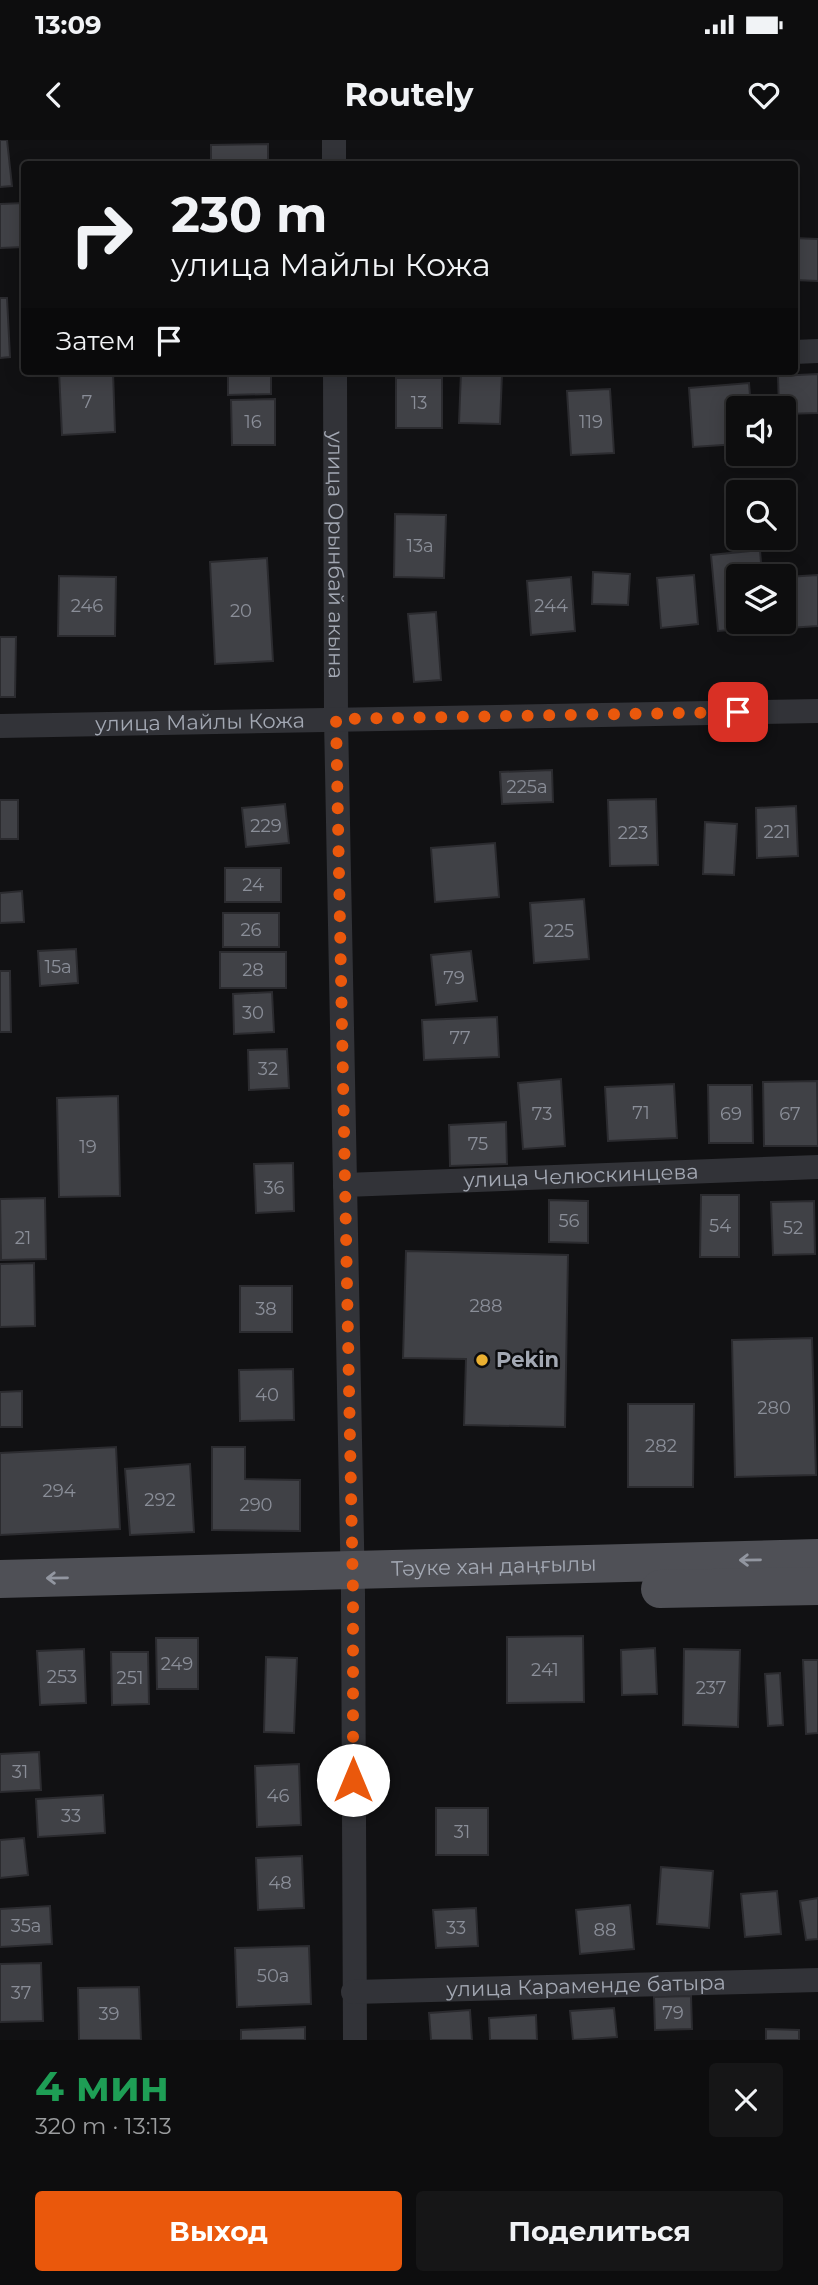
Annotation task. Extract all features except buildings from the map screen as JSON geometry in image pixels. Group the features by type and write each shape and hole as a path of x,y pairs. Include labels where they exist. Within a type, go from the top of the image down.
{"main road":[{"name":"Тәуке хан даңғылы","path":"0,1604 352,1582 818,1558"},
{"name":"Тәуке хан даңғылы","path":"0,1579 818,1586"}],"street":[{"path":"334,140 334,161"},
{"path":"798,352 818,351"},
{"name":"улица Орынбай акына","path":"335,375 336,719 352,1582 355,2040"},
{"name":"улица Майлы Кожа","path":"0,726 818,711"},
{"name":"улица Челюскинцева","path":"345,1185 818,1167"},
{"name":"улица Караменде батыра","path":"353,1992 818,1980"}],"place":[{"name":"Pekin","path":"482,1360"}],"route":[{"path":"353,1780 353,1594 336,719 738,712"}]}
